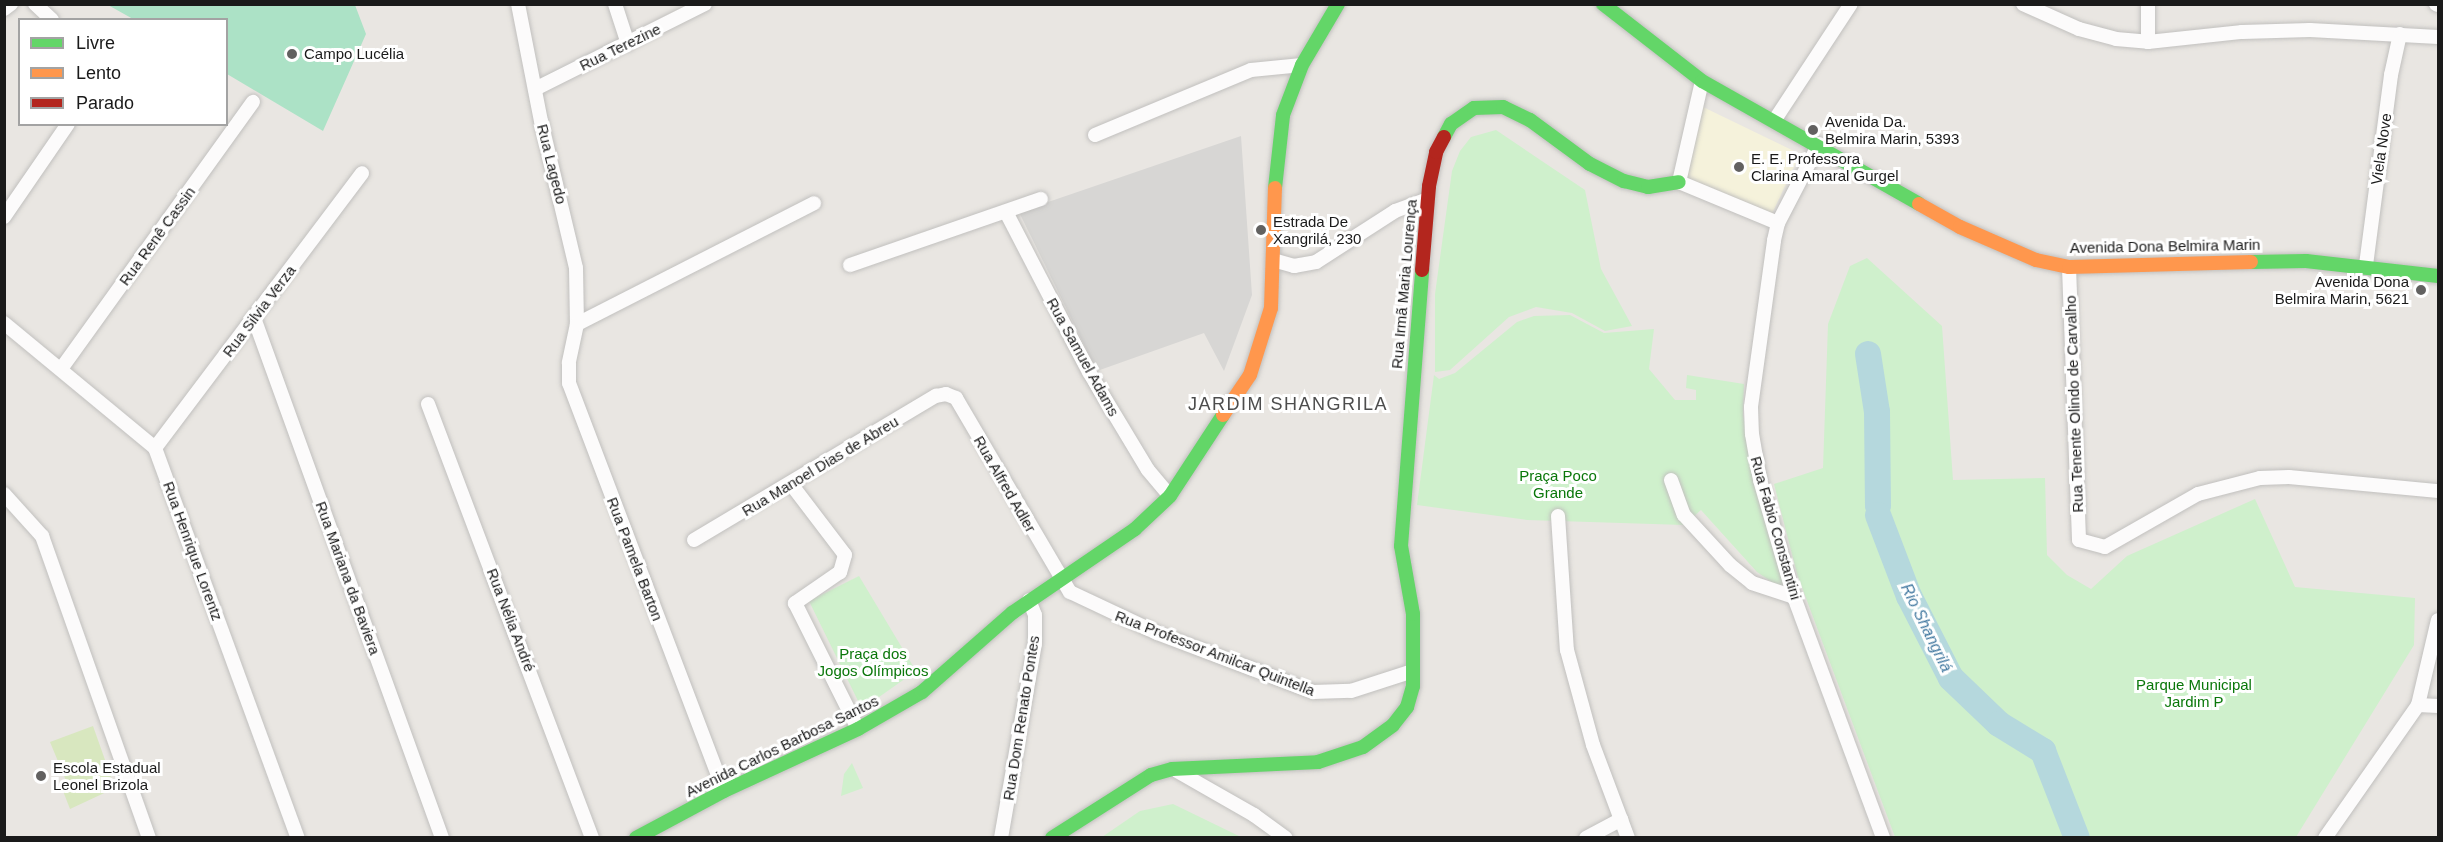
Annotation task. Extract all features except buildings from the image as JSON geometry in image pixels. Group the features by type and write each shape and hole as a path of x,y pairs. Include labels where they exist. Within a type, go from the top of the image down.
{"main road":[{"name":"Avenida Carlos Barbosa Santos","path":"636,837 724,791 858,729 922,692 1029,600 1135,529 1170,496 1250,375 1271,308 1276,156 1283,115 1302,65 1338,4"},
{"name":"Avenida Dona Belmira Marin","path":"1603,4 1702,81 1819,144 1960,227 2036,260 2069,267 2226,260 2366,265 2439,276"},
{"name":"Rua Irmã Maria Lourença","path":"1052,837 1138,781 1172,769 1291,766 1318,762 1363,747 1403,715 1412,696 1413,614 1401,546 1401,519 1428,199 1443,136 1459,116 1488,105 1517,113 1597,168 1624,181 1648,187 1679,182"}],"street":[{"path":"4,9 11,4"},
{"path":"35,4 50,18"},
{"name":"Rua Lagedo","path":"518,4 535,89 573,248 577,324"},
{"path":"615,4 628,44"},
{"name":"Rua Terezine","path":"535,89 705,4"},
{"path":"1774,121 1851,4"},
{"path":"2023,4 2079,29 2116,39 2148,42 2242,32 2400,34 2439,37"},
{"path":"2148,4 2148,42"},
{"name":"Viela Nove","path":"2366,265 2391,75 2400,34"},
{"path":"1095,135 1251,70 1302,65"},
{"path":"1702,81 1679,182 1778,223"},
{"name":"Rua Renê Cassin","path":"61,369 253,102"},
{"path":"4,217 67,126"},
{"name":"Rua Fabio Constantini","path":"1819,144 1778,223 1765,288 1751,420 1755,460 1794,597 1883,837"},
{"name":"Rua Silvia Verza","path":"155,448 362,173"},
{"path":"1273,260 1294,266 1316,262 1395,211 1428,199"},
{"path":"850,265 1041,200"},
{"path":"577,324 684,272 814,203"},
{"name":"Rua Samuel Adams","path":"1006,212 1089,372 1148,470 1170,496"},
{"name":"Rua Tenente Olindo de Carvalho","path":"2069,267 2079,540 2105,547 2198,494 2231,483 2289,477 2439,491"},
{"name":"Rua Mariana da Baviera","path":"254,318 442,837"},
{"name":"Rua Henrique Lorentz","path":"4,323 155,448 298,837"},
{"name":"Rua Pamela Barton","path":"577,324 569,363 576,404 724,791"},
{"name":"Rua Manoel Dias de Abreu","path":"694,540 936,396 946,394"},
{"name":"Rua Alfred Adler","path":"946,394 956,398 1061,579"},
{"name":"Rua Nélia André","path":"428,404 592,837"},
{"path":"1671,480 1684,515 1730,566 1752,583 1794,597"},
{"path":"791,484 845,555 840,572 795,603 858,729"},
{"path":"4,494 42,536 149,837"},
{"path":"1558,516 1567,650 1593,746 1628,837"},
{"name":"Rua Professor Amilcar Quintella","path":"1061,579 1070,592 1100,609 1313,692 1351,691 1413,670"},
{"name":"Rua Dom Renato Pontes","path":"1001,837 1035,644 1035,615 1029,600"},
{"path":"2325,837 2418,705 2439,620"},
{"path":"2418,705 2439,706"},
{"path":"1172,769 1254,815 1286,837"},
{"path":"1586,837 1621,819"}],"shaded area":[{"name":"E. E. Professora Clarina Amaral Gurgel","path":"1701,106 1800,154 1772,214 1680,179"},
{"path":"1241,136 1252,295 1224,371 1204,333 1097,371 1019,212"}],"green space":[{"name":"Campo Lucélia","path":"108,5 355,5 366,34 323,131 228,75 228,18 131,18"},
{"path":"1496,130 1585,190 1601,269 1632,326 1605,331 1572,313 1536,307 1509,317 1450,370 1435,372 1435,294 1452,171 1460,151 1471,137"},
{"name":"Parque Municipal Jardim P","path":"1867,258 1942,326 1953,480 2045,478 2047,555 2067,575 2091,589 2127,556 2255,499 2295,587 2415,598 2414,645 2296,837 1895,837 1797,574 1774,484 1823,468 1828,324 1850,266"},
{"name":"Praça Poco Grande","path":"1570,315 1604,333 1654,329 1649,369 1675,400 1696,400 1696,390 1686,388 1687,375 1744,384 1743,416 1785,584 1779,587 1757,572 1701,510 1684,525 1527,520 1417,505 1434,375 1439,379 1455,373 1517,322 1534,316"},
{"name":"Praça dos Jogos Olímpicos","path":"859,576 916,671 862,709 809,601"},
{"path":"93,726 115,788 70,809 63,791 67,783 50,742"},
{"path":"852,763 863,788 841,796 844,774"},
{"path":"1173,804 1241,837 1102,837 1140,811"}],"waterway":[{"name":"Rio Shangrilá","path":"1868,354 1877,412 1878,506"},
{"name":"Rio Shangrilá","path":"1878,515 1909,596 1951,678 1999,724 2043,751 2077,838"}],"traffic: fast":[{"path":"1275,188 1283,115 1302,65 1338,4"},
{"path":"1603,4 1702,81 1919,204"},
{"path":"1444,137 1451,124 1474,108 1503,107 1530,120 1590,164 1624,181 1648,187 1679,182"},
{"path":"2251,262 2306,261 2438,276"},
{"path":"1052,838 1151,775 1172,769 1318,762 1363,747 1393,725 1407,707 1413,686 1413,614 1401,546 1422,270"},
{"path":"636,838 724,791 858,729 922,692 1012,613 1135,529 1170,496 1223,415"}],"traffic: slow":[{"path":"1223,415 1250,375 1271,308 1275,188"},
{"path":"1919,204 1960,227 2036,260 2069,267 2251,262"}],"traffic: jam":[{"path":"1422,270 1429,186 1436,152 1444,137"}],"place":[{"name":"Campo Lucélia","path":"292,54"},
{"name":"Avenida Da. Belmira Marin, 5393","path":"1813,130"},
{"name":"E. E. Professora Clarina Amaral Gurgel","path":"1739,167"},
{"name":"Estrada De Xangrilá, 230","path":"1261,230"},
{"name":"Avenida Dona Belmira Marin, 5621","path":"2421,290"},
{"name":"Escola Estadual Leonel Brizola","path":"41,776"}],"district":[{"name":"JARDIM SHANGRILA","path":"1288,404"}]}
